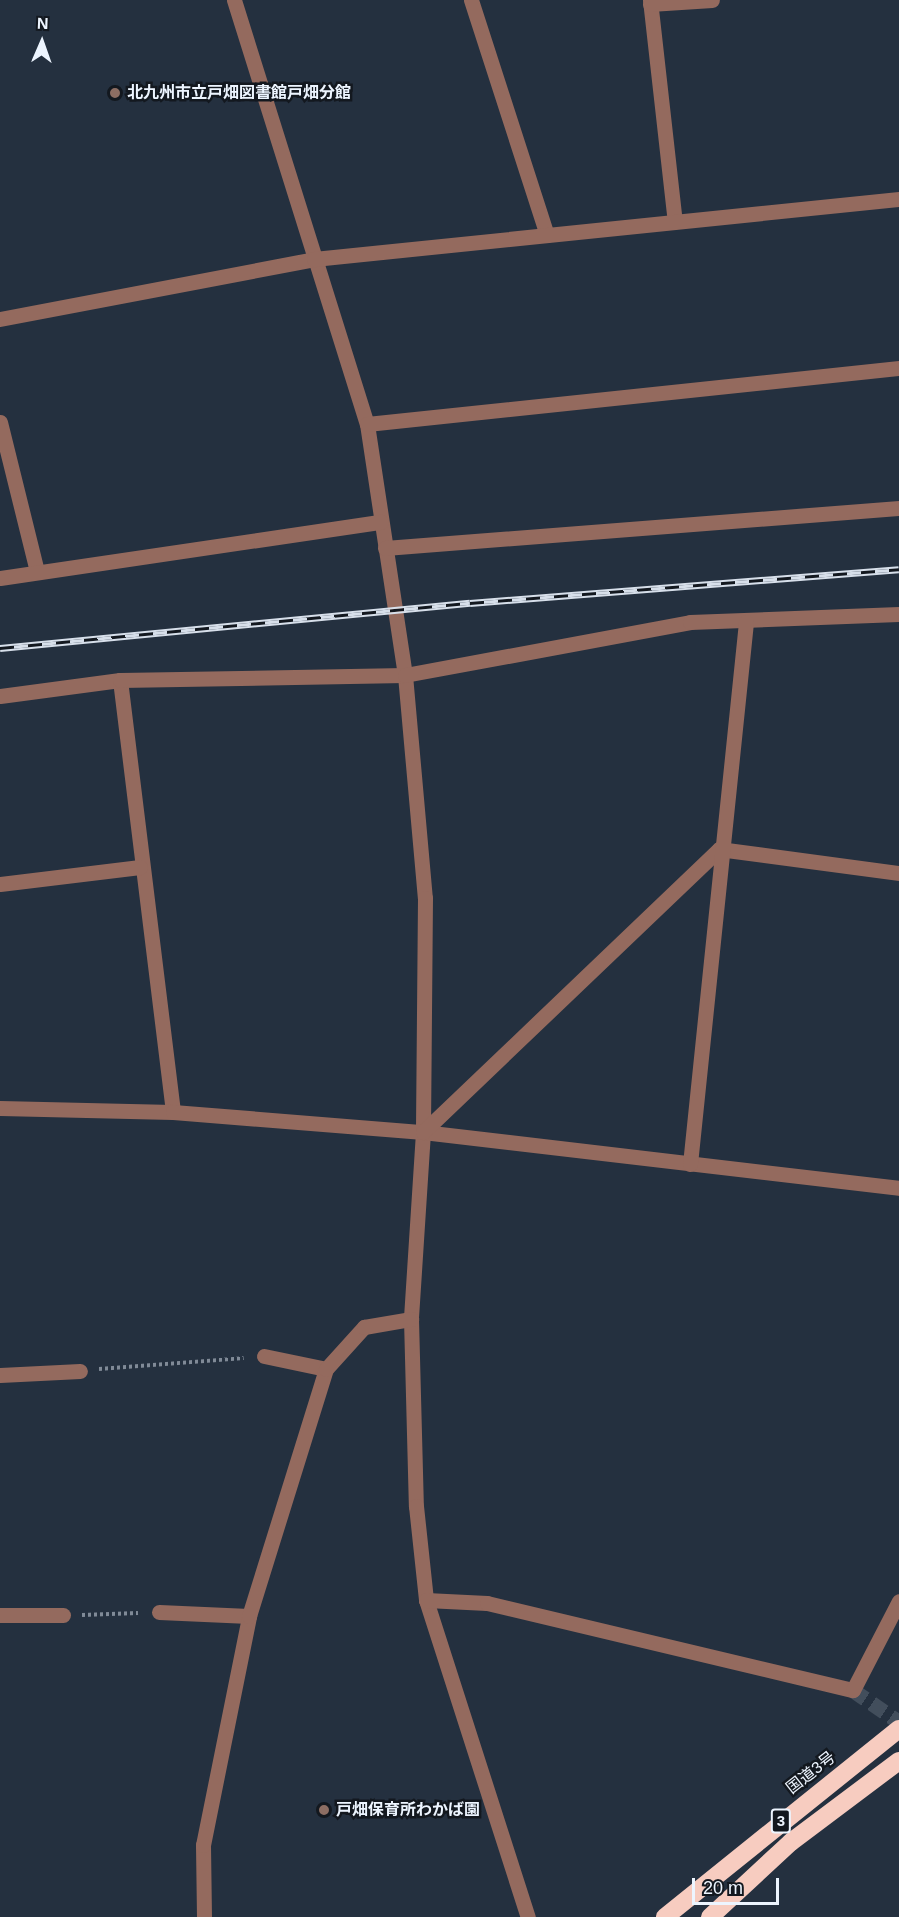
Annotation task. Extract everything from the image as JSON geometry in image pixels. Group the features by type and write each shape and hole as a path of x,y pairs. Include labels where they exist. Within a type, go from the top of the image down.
{"highway":[{"name":"国道3号","path":"665,1917 899,1729"},
{"name":"3","path":"710,1917 791,1842 899,1761"}],"street":[{"path":"234,0 367,424 405,675 425,898 423,1132 411,1319 416,1506 426,1600 528,1917"},
{"path":"471,0 547,235"},
{"path":"675,222 650,2 712,0"},
{"path":"0,319 314,259 899,200"},
{"path":"367,424 899,368"},
{"path":"0,422 37,572"},
{"path":"385,548 899,508"},
{"path":"0,578 381,522"},
{"path":"0,696 120,680 405,675 690,622 899,614"},
{"path":"690,1164 719,849 746,621"},
{"path":"120,680 140,867 173,1112"},
{"path":"719,849 899,873"},
{"path":"423,1132 719,849"},
{"path":"0,884 140,867"},
{"path":"0,1108 173,1112 423,1132 899,1188"},
{"path":"204,1917 203,1845 249,1616 326,1369 364,1327 411,1319"},
{"path":"264,1356 326,1369"},
{"path":"0,1375 80,1371"},
{"path":"426,1600 487,1603 853,1690 899,1601"},
{"path":"159,1612 249,1616"},
{"path":"0,1615 63,1615"}],"path":[{"path":"80,1371 264,1356"},
{"path":"63,1615 159,1612"}],"tunnel":[{"path":"853,1690 899,1722"}],"railway":[{"path":"0,648 470,603 899,569"}],"place":[{"name":"北九州市立戸畑図書館戸畑分館","path":"115,93"},
{"name":"戸畑保育所わかば園","path":"324,1810"}]}
